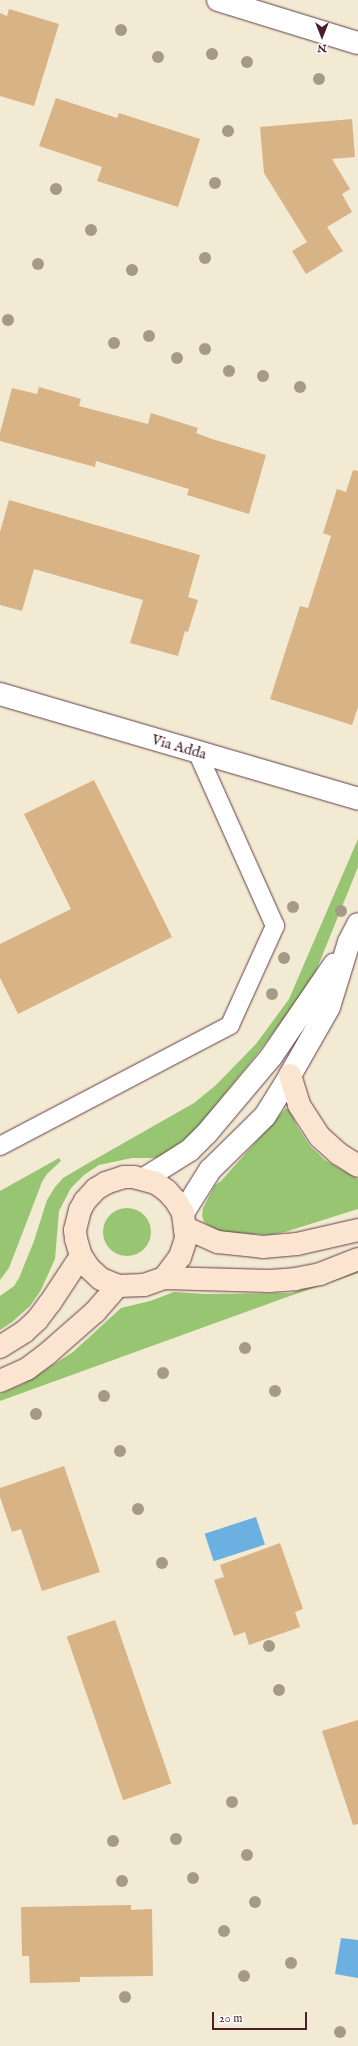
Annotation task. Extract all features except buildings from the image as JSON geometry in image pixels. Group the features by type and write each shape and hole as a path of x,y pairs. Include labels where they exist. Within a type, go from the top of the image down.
{"main road":[{"path":"290,1075 299,1105 320,1137 339,1154 358,1166"},
{"path":"164,1278 180,1257 186,1238 184,1221 176,1201 167,1191 156,1183 144,1179 124,1177 106,1183 96,1189 85,1201 78,1215 75,1230 76,1239 81,1256 89,1268 101,1279 118,1286 144,1285 164,1278 269,1281 295,1279 320,1274 358,1259"},
{"path":"184,1221 218,1242 233,1245 263,1247 296,1244 358,1230"},
{"path":"0,1347 24,1332 37,1320 81,1256"},
{"path":"0,1381 26,1369 47,1354 95,1312 118,1286"}],"street":[{"path":"218,0 358,43"},
{"name":"Via Adda","path":"0,694 358,799"},
{"path":"184,1221 210,1170 264,1116 290,1075 329,1007 354,933"},
{"path":"144,1179 190,1150 222,1115 271,1057 354,933"}],"lane":[{"path":"0,1146 230,1025 275,926 197,752"}],"green space":[{"path":"358,839 358,867 312,981 261,1049 193,1133 159,1158 132,1158 99,1165 84,1175 71,1188 59,1211 55,1259 41,1290 30,1306 12,1322 0,1330 0,1296 14,1286 19,1278 34,1241 47,1200 55,1187 63,1178 194,1103 216,1085 256,1044 289,999"},
{"path":"286,1108 290,1111 297,1126 310,1146 325,1160 358,1179 358,1209 285,1232 269,1235 220,1232 212,1228 204,1222 202,1216 203,1208 215,1185 221,1181"},
{"path":"59,1158 61,1161 47,1174 42,1182 9,1268 0,1280 0,1191"},
{"path":"122,1208 132,1208 141,1212 147,1218 150,1223 150,1241 141,1252 132,1256 122,1256 113,1252 107,1246 103,1237 103,1227 107,1218 113,1212"},
{"path":"358,1270 358,1273 287,1297 0,1401 0,1394 23,1384 73,1352 121,1308 150,1301 174,1292 205,1294 291,1293"}],"water":[{"path":"256,1517 265,1545 214,1561 205,1534"},
{"path":"341,1938 358,1940 358,1978 335,1974"}]}
